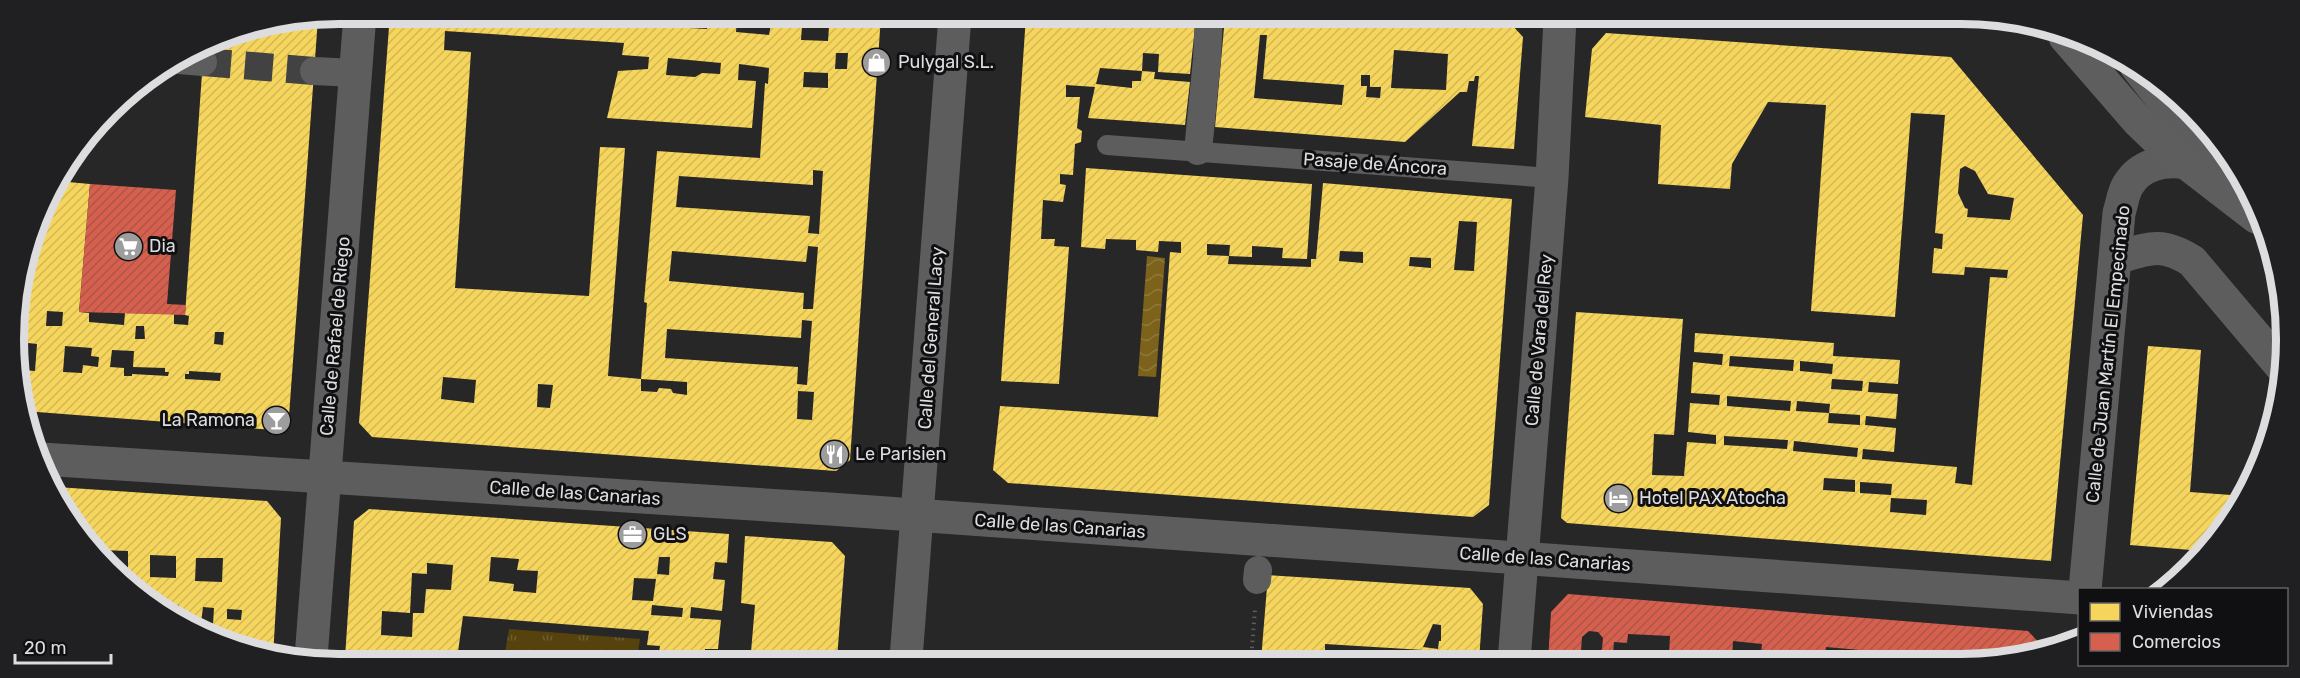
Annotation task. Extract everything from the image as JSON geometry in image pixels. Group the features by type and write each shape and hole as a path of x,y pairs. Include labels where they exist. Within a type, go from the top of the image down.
{"main road":[{"path":"2071,44 2137,120 2186,164 2249,211"}],"street":[{"name":"Calle de Rafael de Riego","path":"311,652 359,24"},
{"name":"Calle del General Lacy","path":"906,654 954,24"},
{"path":"1198,151 1209,24"},
{"name":"Calle de Vara del Rey","path":"1514,654 1552,178 1560,24"},
{"path":"314,70 355,73"},
{"path":"2156,92 2246,205"},
{"name":"Calle de Juan Martín El Empecinado","path":"2085,588 2120,213 2127,187 2142,171 2162,162 2186,164"},
{"path":"2117,258 2160,248 2174,250 2192,261 2275,359"},
{"name":"Calle de las Canarias","path":"48,459 1521,557 2078,598"}],"lane":[{"name":"Pasaje de Áncora","path":"1107,145 1552,178"}],"path":[{"path":"1251,654 1257,575"}],"green space":[{"path":"509,629 640,639 638,654 505,654"}],"water":[{"path":"1147,256 1165,258 1156,377 1138,376"}],"building: Viviendas":[{"path":"389,24 672,24 672,27 707,29 707,24 737,24 736,32 769,35 771,24 880,24 850,460 836,471 372,437 359,423","holes":["802,26 829,27 828,41 801,40","445,31 624,43 622,55 649,57 648,69 618,71 607,118 752,128 756,81 738,80 739,64 769,68 768,84 765,83 760,158 657,151 644,302 647,303 641,379 608,376 625,148 600,147 589,296 455,288 471,52 444,50","836,53 848,53 847,69 835,69","668,58 721,63 720,74 702,73 695,77 666,75","804,72 828,73 828,88 803,87","813,170 823,171 819,234 808,233 810,216 676,207 679,176 813,185","808,246 818,247 813,309 803,309 804,293 669,281 672,251 806,262","802,320 812,321 807,385 797,384 798,367 665,358 667,329 801,338","443,377 476,380 474,403 441,399","641,379 687,382 687,395 673,393 671,389 659,388 657,392 641,391","538,384 553,385 550,408 537,407","798,391 814,392 812,420 797,419"]},
{"path":"1025,24 1195,24 1190,74 1158,72 1159,54 1143,53 1142,71 1155,72 1154,79 1190,82 1185,125 1088,118 1095,87 1066,85 1066,97 1080,97 1077,128 1082,131 1081,142 1075,144 1073,175 1060,174 1060,184 1066,185 1063,202 1043,200 1041,239 1055,239 1054,246 1069,247 1059,384 1001,381","holes":["1100,68 1142,71 1141,81 1132,81 1132,88 1096,84"]},
{"path":"1224,24 1511,24 1523,37 1514,149 1472,146 1479,76 1475,76 1474,81 1469,81 1467,92 1460,92 1405,142 1215,127","holes":["1260,35 1267,35 1263,79 1344,85 1342,105 1254,98","1394,50 1448,54 1446,90 1391,88","1361,75 1370,75 1370,87 1381,87 1380,98 1366,97 1367,86 1361,86"]},
{"path":"317,25 289,416 274,430 33,412 26,370 35,371 37,344 24,343 27,298 41,238 66,182 90,184 79,312 89,313 89,322 124,325 125,313 174,314 174,324 188,325 189,316 185,315 203,55 257,35","holes":["47,311 63,312 62,326 46,326","136,326 144,326 145,339 135,339","215,332 224,332 223,345 214,344","65,346 92,348 91,356 99,357 98,367 83,365 82,373 63,372","112,350 134,351 133,367 165,368 165,372 169,372 168,376 132,374 132,376 124,376 124,368 110,367","189,371 221,373 220,381 185,379 185,374 189,374"]},
{"path":"1606,33 1951,57 2083,215 2051,561 1567,523 1561,518 1576,312 1683,319 1674,435 1654,434 1652,475 1684,476 1687,442 1716,444 1716,435 1688,432 1690,403 1719,405 1720,395 1691,393 1693,362 1722,365 1723,354 1694,352 1695,333 1834,343 1833,356 1900,360 1898,384 1869,382 1868,392 1898,394 1896,419 1866,416 1865,425 1896,428 1894,452 1863,449 1862,459 1957,467 1955,483 1972,485 1990,277 2007,278 2008,270 1965,267 1964,275 1932,273 1934,248 1942,249 1943,234 1935,233 1945,115 1911,113 1895,317 1811,311 1826,105 1768,102 1732,164 1730,189 1658,184 1661,125 1585,117 1592,49","holes":["1965,166 1975,171 1988,194 2014,198 2010,220 1967,217 1968,209 1965,208 1958,193 1960,169","1730,356 1794,360 1793,371 1729,366","1800,361 1833,364 1832,374 1800,371","1832,379 1863,381 1862,391 1831,389","1727,396 1791,401 1790,411 1727,406","1797,401 1830,404 1829,413 1796,411","1829,413 1860,415 1860,425 1828,423","1724,436 1788,440 1787,449 1724,445","1794,441 1858,448 1857,457 1793,451","1824,478 1855,480 1855,492 1823,490","1860,482 1892,484 1891,495 1860,493","1891,498 1927,500 1926,515 1890,512"]},
{"path":"1086,168 1312,184 1307,259 1282,258 1283,248 1252,246 1252,257 1229,256 1228,264 1311,267 1311,259 1316,259 1323,183 1512,199 1489,505 1473,517 1008,483 993,470 1000,406 1158,417 1170,252 1181,253 1181,242 1159,241 1158,252 1136,250 1136,240 1106,239 1105,249 1081,247","holes":["1459,221 1477,222 1474,271 1454,270","1207,244 1230,245 1229,256 1207,255","1340,251 1363,252 1363,263 1339,261","1410,257 1431,258 1431,268 1409,266"]},
{"path":"2148,346 2201,350 2190,492 2234,495 2211,531 2195,550 2130,545"},
{"path":"61,487 267,501 281,518 274,647 238,637 203,623 213,624 214,608 203,607 201,622 178,610 179,605 169,604 164,601 128,573 128,551 105,550 77,514","holes":["150,555 176,556 176,578 150,577","196,558 223,558 222,582 195,581","227,609 242,610 241,620 227,619"]},
{"path":"369,509 729,534 727,563 715,562 713,579 725,580 722,611 691,607 690,618 721,620 718,649 705,649 704,654 659,654 660,646 647,645 649,631 463,616 458,654 345,654 354,521","holes":["491,557 519,559 517,570 538,571 536,593 513,591 514,584 489,581","659,557 670,557 669,575 657,574","427,563 453,565 451,590 426,589 424,613 413,613 412,637 381,635 382,611 410,613 412,573 427,574","634,578 656,579 653,601 632,600","652,605 683,608 682,617 651,615"]},
{"path":"745,536 832,542 845,556 837,654 733,654 733,651 751,652 755,605 741,603"},
{"path":"1268,575 1470,588 1483,604 1479,654 1422,654 1423,650 1325,644 1325,651 1328,651 1328,654 1261,654","holes":["1433,624 1441,625 1441,641 1439,641 1438,649 1423,647"]}],"building: Comercios":[{"name":"Dia","path":"90,184 176,190 167,304 186,305 185,315 79,312"},
{"path":"1568,594 2028,631 2040,644 2002,651 1961,654 1860,654 1860,650 1826,647 1826,654 1761,654 1762,644 1733,641 1732,654 1669,654 1670,636 1628,634 1627,643 1614,642 1613,653 1616,654 1598,654 1602,649 1603,638 1598,632 1589,631 1582,637 1581,650 1585,654 1548,654 1551,612"}],"tunnel":[{"path":"203,62 314,71"}],"place":[{"name":"Pulygal S.L.","path":"877,62"},
{"name":"Dia","path":"128,246"},
{"name":"La Ramona","path":"276,420"},
{"name":"Le Parisien","path":"834,454"},
{"name":"Hotel PAX Atocha","path":"1618,498"},
{"name":"GLS","path":"632,534"}]}
